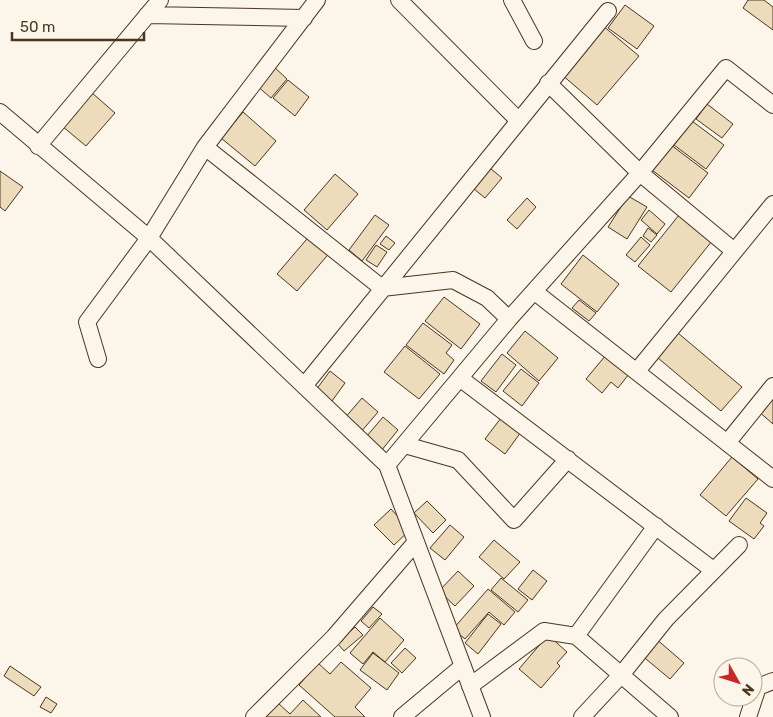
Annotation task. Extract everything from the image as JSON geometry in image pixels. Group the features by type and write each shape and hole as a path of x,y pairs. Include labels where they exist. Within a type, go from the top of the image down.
{"street":[{"path":"38,146 160,0"},
{"path":"98,359 86,322 149,238 206,146 316,0"},
{"path":"400,0 518,120"},
{"path":"512,0 534,41"},
{"path":"304,386 608,11"},
{"path":"147,15 304,18"},
{"path":"387,465 461,379 509,319 640,173 726,68 773,105"},
{"path":"548,83 640,173 734,251"},
{"path":"2,120 38,146 149,238 387,465 482,717"},
{"path":"206,146 382,288 453,280 488,298 509,319"},
{"path":"637,371 773,204"},
{"path":"535,292 773,478"},
{"path":"461,379 713,570"},
{"path":"727,442 773,386"},
{"path":"405,444 458,460 514,520 568,459"},
{"path":"576,636 656,526"},
{"path":"254,717 334,637 416,542"},
{"path":"582,717 622,675 666,619 739,545"},
{"path":"470,686 544,631 576,636 670,717"},
{"path":"402,717 463,666"},
{"path":"748,717 758,687 773,681"}],"building":[{"path":"748,0 764,0 773,7 773,30 743,8"},
{"path":"625,5 654,26 637,49 608,28"},
{"path":"602,25 639,56 597,105 561,74"},
{"path":"273,66 287,79 271,98 256,85"},
{"path":"288,80 309,97 295,116 273,98"},
{"path":"91,92 115,113 86,146 62,126"},
{"path":"707,104 733,124 722,138 696,119"},
{"path":"243,112 276,141 255,166 221,138"},
{"path":"692,121 724,145 706,169 674,145"},
{"path":"671,145 708,173 689,198 652,170"},
{"path":"484,163 502,178 485,198 468,184"},
{"path":"0,171 23,187 5,211 0,207"},
{"path":"335,174 358,194 327,230 304,210"},
{"path":"628,196 647,207 627,239 608,227"},
{"path":"527,198 536,207 517,229 507,220"},
{"path":"649,210 665,224 657,234 641,220"},
{"path":"375,215 389,225 362,261 349,250"},
{"path":"679,215 712,241 671,292 638,266"},
{"path":"648,228 657,235 651,242 643,236"},
{"path":"312,233 332,250 297,291 277,274"},
{"path":"386,236 395,243 389,250 380,244"},
{"path":"641,237 650,245 635,262 626,255"},
{"path":"376,245 387,252 377,267 366,260"},
{"path":"583,255 619,284 597,312 561,284"},
{"path":"444,297 480,324 461,349 425,321"},
{"path":"579,300 596,313 589,321 572,308"},
{"path":"423,323 452,345 446,353 454,360 444,374 406,345"},
{"path":"525,331 558,358 539,381 507,353"},
{"path":"678,333 742,387 721,411 658,358"},
{"path":"405,346 440,374 419,399 384,372"},
{"path":"502,354 516,365 496,392 481,381"},
{"path":"606,355 629,374 618,388 611,382 602,393 586,379"},
{"path":"521,369 539,383 522,406 503,391"},
{"path":"330,371 345,383 332,401 316,390"},
{"path":"773,392 773,424 757,410"},
{"path":"362,398 378,412 360,433 344,419"},
{"path":"383,417 398,430 381,451 366,437"},
{"path":"501,418 521,432 505,454 485,439"},
{"path":"732,457 758,479 726,516 700,495"},
{"path":"746,498 767,513 760,523 764,526 754,539 729,521"},
{"path":"427,501 446,520 433,533 414,513"},
{"path":"391,509 410,530 394,545 374,525"},
{"path":"450,525 464,537 445,560 430,548"},
{"path":"494,540 520,562 504,579 479,557"},
{"path":"533,570 547,581 532,600 518,589"},
{"path":"458,571 474,586 455,606 439,591"},
{"path":"501,578 528,600 518,612 491,590"},
{"path":"488,589 515,612 504,625 489,612 465,639 453,629"},
{"path":"373,607 382,614 369,628 361,621"},
{"path":"488,614 501,624 478,654 465,643"},
{"path":"380,618 404,640 385,662 373,652 363,664 350,653"},
{"path":"355,627 363,635 344,651 337,643"},
{"path":"548,635 567,652 557,663 560,666 541,688 519,669"},
{"path":"654,637 684,663 670,679 640,654"},
{"path":"405,648 416,658 402,673 391,663"},
{"path":"373,653 399,673 387,690 360,670"},
{"path":"341,662 371,688 355,707 365,717 335,717 299,685 318,663 330,674"},
{"path":"10,666 41,687 34,696 4,676"},
{"path":"46,697 57,704 51,713 40,707"},
{"path":"303,700 321,717 265,717 278,703 290,714"}]}
